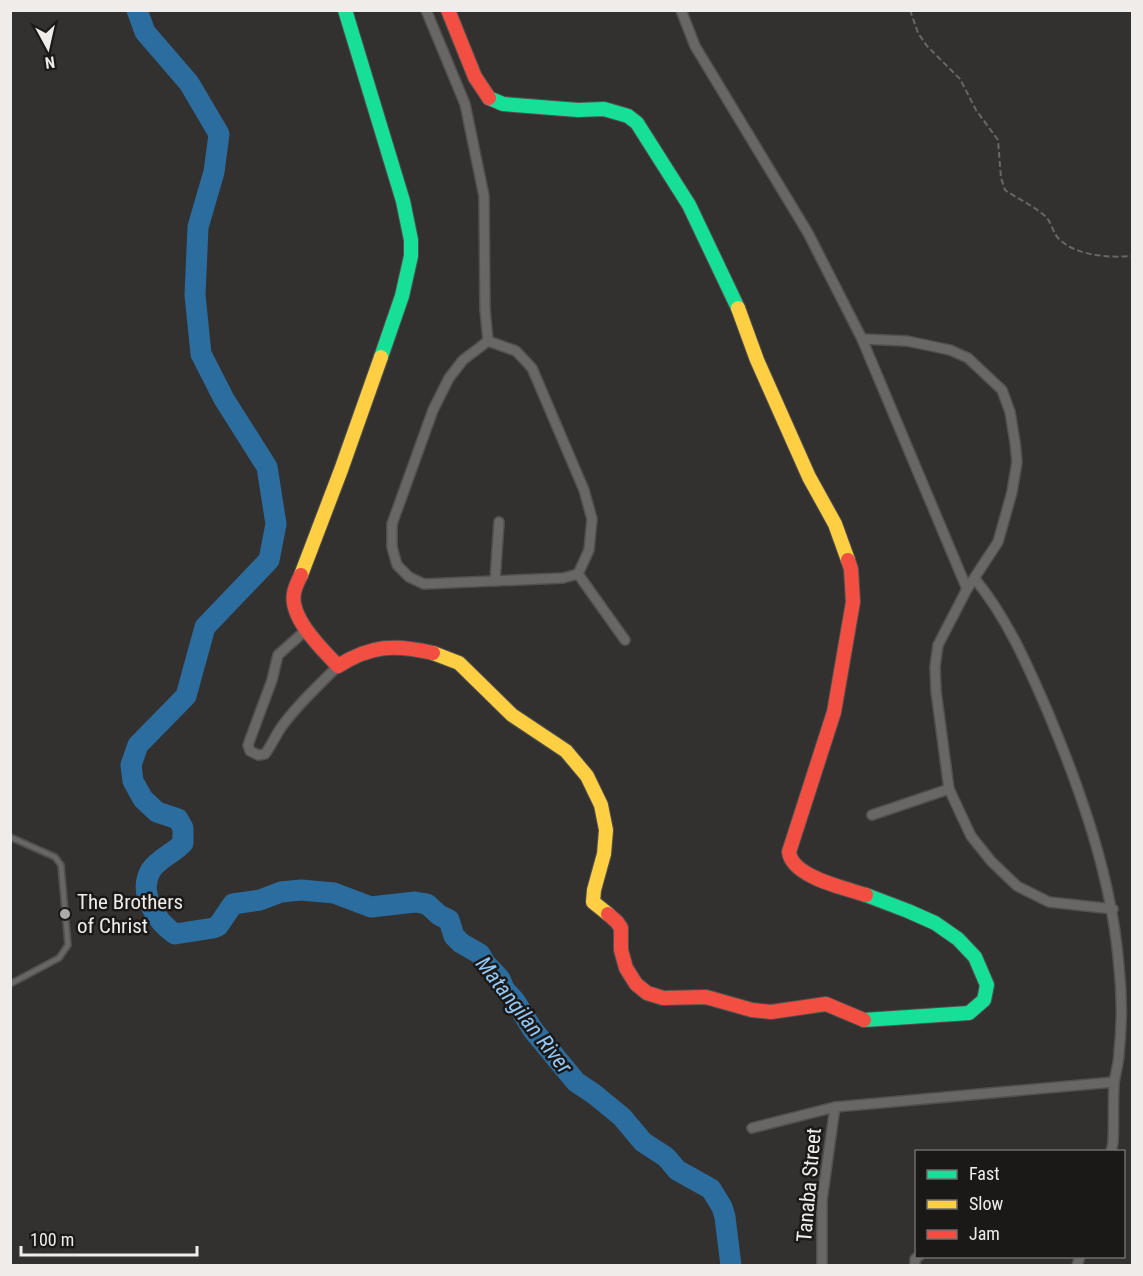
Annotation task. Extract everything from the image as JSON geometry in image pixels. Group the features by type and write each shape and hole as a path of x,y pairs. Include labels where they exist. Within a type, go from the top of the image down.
{"street":[{"path":"338,666 306,630 298,617 293,595 341,470 402,296 411,256 410,231 403,201 345,10"},
{"path":"426,10 465,104 484,196 485,309 488,341"},
{"path":"306,630 278,655 272,680 248,745 250,751 258,755 266,754 281,728 308,695 338,666 361,652 396,649 450,657 477,678 506,711 551,740 586,773 600,802 608,832 600,871 592,893 593,902 621,928 621,953 624,963 638,986 645,992 669,999 709,998 763,1012 782,1012 827,1004 864,1020 969,1013 976,1008 987,993 987,983 982,968 963,943 952,934 909,912 803,872 791,863 789,858 834,712 853,602 851,569 835,524 809,477 757,360 736,304 689,205 647,137 637,123 628,116 604,109 551,108 503,104 491,100 475,77 448,10"},
{"path":"681,10 695,46 808,233 862,339 967,589"},
{"path":"862,339 907,341 950,350 968,358 1002,390 1010,412 1017,462 1012,492 998,542 967,589 938,645 935,667 949,789 971,836 991,861 1017,886 1049,902 1113,909"},
{"path":"488,341 516,351 532,368 584,490 592,519 589,550 578,574"},
{"path":"488,341 463,360 449,378 433,410 392,524 392,548 397,565 409,577 424,584 563,578 578,574"},
{"path":"495,581 499,522"},
{"path":"578,574 625,640"},
{"path":"975,579 998,611 1028,667 1062,747 1094,839 1113,909 1120,968 1119,1054 1114,1082 1111,1150"},
{"path":"872,815 949,789"},
{"path":"752,1128 835,1107 1114,1082"},
{"name":"Tanaba Street","path":"822,1266 822,1200 835,1107"}],"lane":[{"path":"10,837 55,857 61,865 68,945 59,958 10,984"}],"path":[{"path":"910,10 915,26 927,46 960,79 976,110 998,140 1001,178 1005,190 1047,217 1052,231 1061,241 1078,250 1100,255 1132,256"}],"waterway":[{"name":"Matangilan River","path":"137,10 145,32 189,83 219,134 214,172 198,227 195,295 201,354 224,399 267,467 276,524 269,560 205,627 186,696 138,745 131,765 133,781 143,799 157,812 178,819 183,828 183,843 154,866 147,879 146,888 151,906 156,915 175,934 213,928 218,926 233,904 260,900 281,892 301,890 334,893 371,907 415,902 427,904 439,915 449,920 454,936 461,943 480,954 500,979 504,989 515,1001 533,1030 576,1082 622,1117 643,1142 666,1157 677,1170 711,1189 725,1217 731,1266"}],"traffic: fast":[{"path":"345,10 403,201 411,240 411,256 402,296 381,357"},
{"path":"489,98 503,104 578,110 604,109 628,116 637,123 689,205 738,308"},
{"path":"864,1020 969,1013 984,1000 987,985 975,957 958,939 935,923 866,895"}],"traffic: slow":[{"path":"738,308 757,360 809,477 835,524 848,560"},
{"path":"301,575 381,357"},
{"path":"433,653 459,663 512,715 566,751 587,776 601,805 606,830 604,854 593,902 608,914"}],"traffic: jam":[{"path":"448,10 475,77 489,98"},
{"path":"848,560 851,569 853,602 834,712 789,852 792,861 809,875 866,895"},
{"path":"301,575 294,593 297,613 308,633 338,666 361,654 384,648 407,648 433,653"},
{"path":"608,914 621,928 621,950 626,968 636,984 647,993 663,998 706,997 752,1010 771,1012 826,1004 864,1020"}],"place":[{"name":"The Brothers of Christ","path":"65,914"}]}
